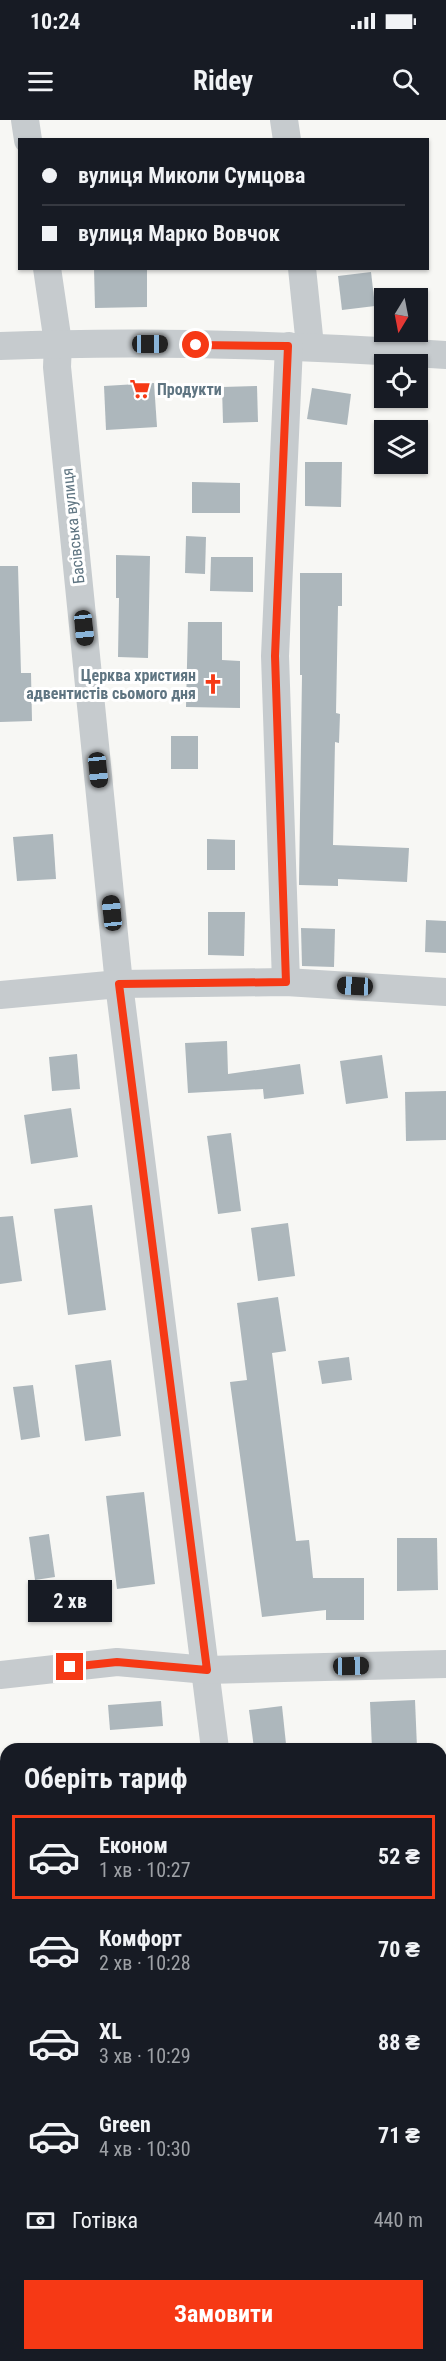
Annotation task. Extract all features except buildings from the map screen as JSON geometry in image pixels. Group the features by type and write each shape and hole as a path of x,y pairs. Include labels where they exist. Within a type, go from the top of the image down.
{"street":[{"path":"25,120 28,138"},
{"path":"284,120 287,138"},
{"name":"Басівська вулиця","path":"47,270 58,343 57,367 119,984 214,1743"},
{"path":"286,982 275,656 299,346 302,270"},
{"path":"0,346 58,343 299,346 446,355"},
{"path":"0,995 119,984 286,982 446,992"},
{"path":"0,1675 117,1662 207,1670 446,1664"}],"place":[{"name":"Продукти","path":"140,389"},
{"name":"Церква християн адвентистів сьомого дня","path":"213,684"}],"route":[{"path":"70,1667 117,1662 207,1670 119,984 286,982 275,656 288,346 196,345"}]}
